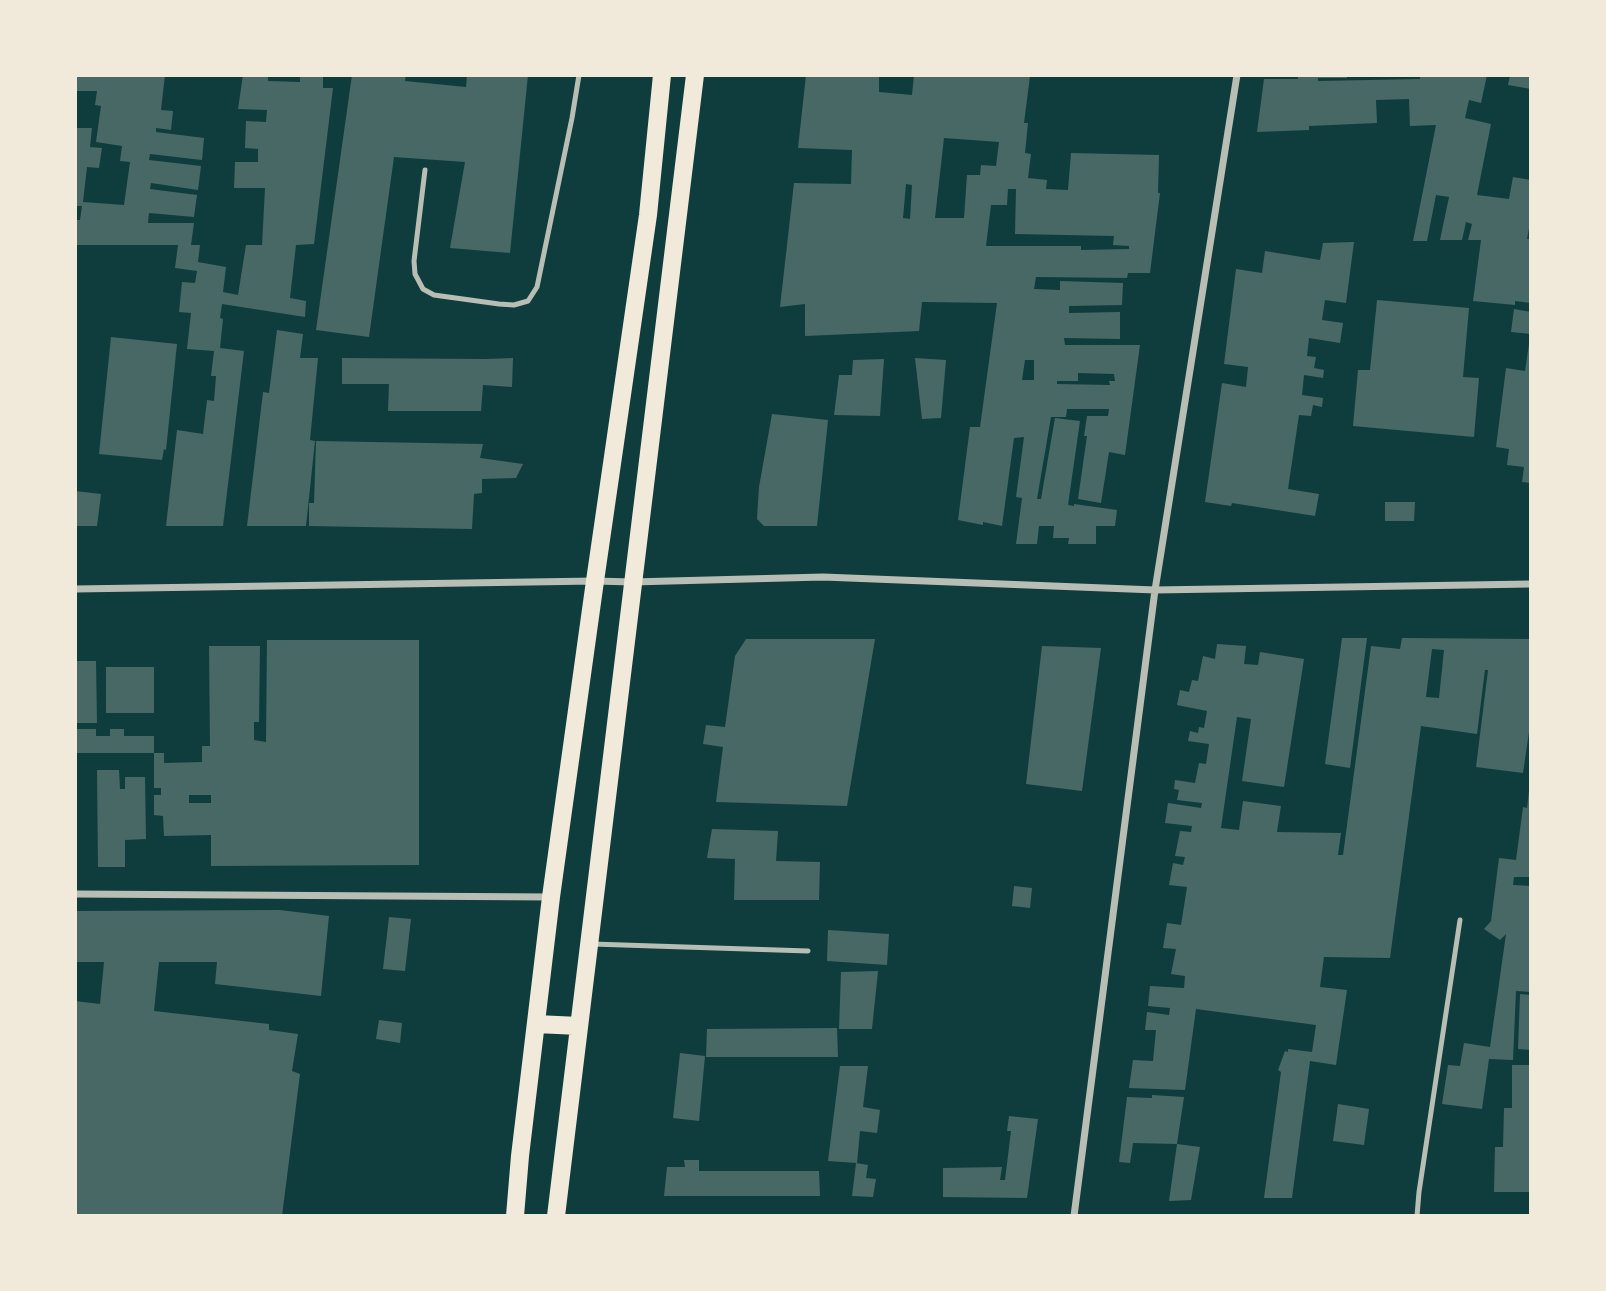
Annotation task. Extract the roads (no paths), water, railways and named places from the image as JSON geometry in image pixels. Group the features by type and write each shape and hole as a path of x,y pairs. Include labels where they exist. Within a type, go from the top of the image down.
{"main road":[{"path":"515,1216 551,897 648,215 662,75"},
{"path":"556,1216 695,75"},
{"path":"536,1024 579,1026"}],"street":[{"path":"1074,1216 1155,590 1237,75"},
{"path":"75,589 823,577 1155,590 1531,584"},
{"path":"75,894 551,897"}],"lane":[{"path":"425,170 414,261 415,274 423,289 435,295 499,304 514,305 528,301 537,287 579,75"},
{"path":"1417,1216 1460,920"},
{"path":"589,944 808,951"}]}
